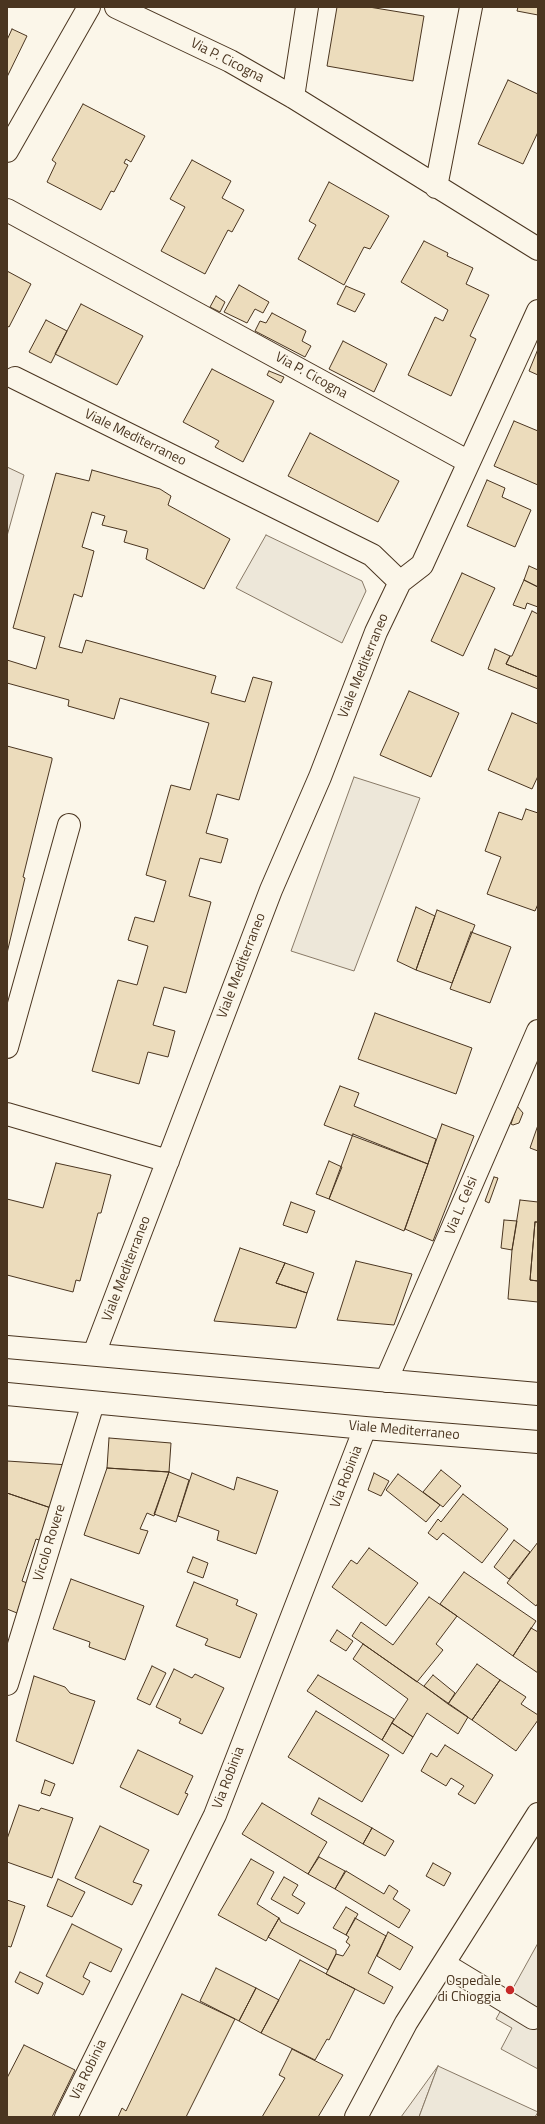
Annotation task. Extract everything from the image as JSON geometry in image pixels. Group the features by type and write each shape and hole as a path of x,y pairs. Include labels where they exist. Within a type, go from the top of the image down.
{"street":[{"path":"7,152 89,7"},
{"name":"Via P. Cicogna","path":"116,7 230,61 294,97 436,187 538,249"},
{"path":"294,97 307,7"},
{"path":"436,187 470,7"},
{"name":"Via P. Cicogna","path":"7,210 469,462"},
{"path":"469,462 538,311"},
{"name":"Viale Mediterraneo","path":"15,378 372,555 400,582"},
{"name":"Viale Mediterraneo","path":"94,1354 271,890 320,777 376,632 400,582 422,565 469,462"},
{"path":"7,1047 69,825"},
{"name":"Via L. Celsi","path":"386,1381 538,1031"},
{"path":"7,1114 168,1161"},
{"path":"7,1347 538,1394"},
{"name":"Viale Mediterraneo","path":"7,1394 365,1428 538,1442"},
{"name":"Vicolo Rovere","path":"7,1684 93,1403"},
{"name":"Via Robinia","path":"66,2117 215,1815 365,1428"},
{"path":"356,2117 406,2023 538,1814"},
{"path":"444,1964 533,2018"}],"shaded area":[{"path":"7,467 24,475 7,536"},
{"path":"266,535 362,581 366,591 342,643 236,588"},
{"path":"354,777 420,798 354,971 291,951"},
{"path":"538,1943 538,2069 501,2049 512,2028 496,2019"},
{"path":"438,2066 419,2117 401,2117"},
{"path":"438,2066 538,2112 535,2117 419,2117"}],"building":[{"path":"337,7 369,7 424,16 413,81 327,66"},
{"path":"518,7 538,7 538,15 517,11"},
{"path":"12,29 27,36 7,77 7,40"},
{"path":"508,80 538,94 538,132 523,164 478,144"},
{"path":"83,104 145,136 131,162 126,159 124,163 128,165 114,192 111,191 101,210 47,182 56,163 52,160"},
{"path":"192,160 231,181 222,198 244,210 232,232 228,230 205,274 161,251 185,207 170,199"},
{"path":"329,182 389,216 370,249 364,247 344,285 298,259 316,225 309,221"},
{"path":"424,241 448,253 447,256 473,268 466,284 489,295 470,336 476,339 451,396 408,375 435,317 443,321 448,310 401,282"},
{"path":"7,271 31,284 9,327 7,326"},
{"path":"239,285 269,302 263,313 255,309 247,323 224,312"},
{"path":"346,286 365,294 355,312 337,304"},
{"path":"216,296 225,302 220,312 210,307"},
{"path":"81,304 143,336 117,385 55,354"},
{"path":"272,313 306,331 302,341 311,346 305,357 255,331 260,321 266,323"},
{"path":"46,320 67,331 51,363 29,352"},
{"path":"343,341 387,364 374,392 329,369"},
{"path":"538,349 538,375 529,371"},
{"path":"212,369 274,401 243,462 215,447 219,441 183,422"},
{"path":"269,371 284,377 281,383 267,375"},
{"path":"514,421 538,431 538,485 494,466"},
{"path":"310,433 399,481 378,522 288,476"},
{"path":"92,470 160,489 171,496 168,505 230,539 204,589 146,559 148,549 124,542 127,531 102,525 105,516 92,512 82,547 94,551 82,597 74,594 59,647 82,653 86,640 216,676 211,693 245,702 253,677 272,682 239,800 217,794 206,833 228,839 221,863 200,858 189,896 211,902 186,993 164,987 153,1025 175,1031 168,1057 148,1052 139,1084 92,1071 118,980 137,985 148,946 128,940 135,917 154,922 166,881 146,875 171,785 190,790 209,723 120,698 114,719 68,706 69,700 7,683 7,660 36,669 45,637 13,628 56,473 89,481"},
{"path":"487,480 505,488 502,497 531,510 515,547 467,526"},
{"path":"529,566 538,570 538,587 524,580"},
{"path":"462,573 495,588 463,656 431,641"},
{"path":"524,580 538,587 538,607 527,603 525,609 513,605"},
{"path":"532,611 538,614 538,677 506,664 510,656 512,656"},
{"path":"495,649 510,656 506,664 538,677 538,689 488,669"},
{"path":"409,691 459,713 431,777 380,755"},
{"path":"512,713 538,724 538,776 532,789 488,770"},
{"path":"7,746 52,758 52,760 23,877 25,878 7,953"},
{"path":"526,809 538,813 538,904 535,911 487,894 501,857 485,851 499,812 522,820"},
{"path":"416,907 435,916 416,970 397,961"},
{"path":"437,910 475,925 452,983 416,970"},
{"path":"471,932 511,947 490,1003 450,989"},
{"path":"375,1013 472,1048 456,1094 358,1059"},
{"path":"340,1086 359,1093 354,1106 436,1139 428,1164 324,1125"},
{"path":"517,1106 523,1113 519,1123 513,1125 511,1124"},
{"path":"442,1124 474,1136 433,1241 405,1229"},
{"path":"538,1125 538,1151 530,1148"},
{"path":"353,1134 428,1164 404,1231 329,1199"},
{"path":"329,1161 342,1167 329,1199 316,1194"},
{"path":"56,1163 111,1175 101,1213 98,1213 80,1281 76,1280 73,1292 7,1275 7,1199 43,1208"},
{"path":"494,1177 498,1178 489,1203 485,1201"},
{"path":"520,1200 538,1202 538,1222 535,1222 530,1280 538,1281 538,1302 508,1299 512,1250"},
{"path":"291,1202 315,1211 307,1233 283,1225"},
{"path":"504,1220 517,1221 512,1250 501,1248"},
{"path":"535,1222 538,1222 538,1281 530,1280"},
{"path":"240,1248 285,1263 276,1283 307,1293 296,1328 214,1321"},
{"path":"356,1261 412,1274 394,1325 337,1320"},
{"path":"285,1263 314,1273 307,1293 276,1283"},
{"path":"109,1438 171,1443 169,1472 107,1468"},
{"path":"7,1461 69,1465 54,1509 7,1493"},
{"path":"107,1468 169,1472 154,1516 147,1513 140,1529 148,1531 139,1554 84,1535"},
{"path":"441,1470 461,1486 443,1507 423,1492"},
{"path":"169,1472 189,1480 176,1522 154,1514"},
{"path":"192,1473 234,1490 237,1477 278,1491 256,1554 217,1540 219,1531 178,1516"},
{"path":"374,1473 389,1481 381,1496 368,1490"},
{"path":"398,1474 440,1505 426,1522 386,1490"},
{"path":"7,1493 54,1509 42,1541 36,1539 22,1581 27,1583 17,1613 7,1609"},
{"path":"463,1494 508,1529 482,1563 443,1533 437,1540 428,1533 438,1519 441,1522"},
{"path":"514,1540 530,1552 509,1579 494,1567"},
{"path":"538,1542 538,1603 536,1606 507,1583"},
{"path":"369,1548 418,1583 386,1626 332,1587 351,1560 357,1564"},
{"path":"193,1557 208,1563 203,1578 187,1572"},
{"path":"464,1572 536,1621 513,1656 440,1604"},
{"path":"71,1579 144,1606 125,1660 89,1647 90,1642 53,1629"},
{"path":"194,1582 238,1600 236,1605 257,1614 240,1658 205,1645 208,1639 176,1626"},
{"path":"429,1597 457,1616 436,1644 443,1650 417,1682 352,1636 361,1622 393,1645"},
{"path":"531,1628 538,1632 538,1673 513,1656"},
{"path":"337,1630 353,1641 346,1651 330,1641"},
{"path":"363,1644 468,1717 458,1734 427,1713 413,1737 392,1723 408,1699 353,1659"},
{"path":"477,1664 500,1680 472,1720 448,1704"},
{"path":"152,1666 166,1673 150,1705 137,1699"},
{"path":"174,1669 192,1678 195,1674 224,1688 202,1734 179,1723 181,1719 156,1707"},
{"path":"318,1675 394,1719 382,1740 307,1691"},
{"path":"433,1675 455,1693 448,1704 424,1686"},
{"path":"34,1676 65,1687 70,1693 95,1701 73,1764 16,1741"},
{"path":"500,1680 526,1697 521,1704 538,1715 538,1720 516,1751 472,1720"},
{"path":"316,1711 389,1755 362,1802 288,1757"},
{"path":"392,1723 413,1737 403,1754 382,1740"},
{"path":"445,1745 493,1775 475,1804 458,1794 464,1786 451,1778 446,1786 421,1771 431,1753 437,1757"},
{"path":"138,1750 193,1776 185,1793 188,1794 178,1815 120,1787"},
{"path":"45,1780 55,1784 50,1796 41,1793"},
{"path":"319,1798 372,1828 363,1844 311,1814"},
{"path":"262,1803 327,1842 308,1874 242,1834"},
{"path":"19,1805 39,1811 41,1808 73,1818 52,1878 7,1862 7,1839"},
{"path":"100,1826 149,1850 133,1882 142,1885 132,1905 75,1878"},
{"path":"372,1828 394,1841 385,1856 363,1844"},
{"path":"319,1857 345,1871 335,1889 308,1874"},
{"path":"251,1859 274,1872 257,1904 279,1918 266,1941 218,1915"},
{"path":"433,1863 451,1873 444,1886 426,1876"},
{"path":"346,1871 384,1894 389,1885 398,1891 393,1899 410,1910 399,1928 335,1889"},
{"path":"284,1877 298,1885 292,1895 305,1903 298,1914 271,1899"},
{"path":"58,1879 85,1892 72,1917 47,1906"},
{"path":"7,1900 25,1906 11,1947 7,1946"},
{"path":"346,1907 358,1914 346,1935 333,1928"},
{"path":"279,1918 281,1922 336,1950 336,1954 328,1970 268,1937"},
{"path":"355,1918 386,1936 368,1973 393,1987 384,2004 326,1974 336,1954 343,1956 350,1945 346,1942 349,1937 346,1935"},
{"path":"72,1924 122,1949 111,1972 90,1962 83,1977 90,1981 83,1995 46,1976"},
{"path":"388,1932 413,1947 400,1970 377,1956"},
{"path":"300,1960 355,1989 329,2040 327,2039 315,2060 261,2033"},
{"path":"216,1968 256,1988 239,2021 200,2001"},
{"path":"20,1972 43,1983 38,1994 15,1982"},
{"path":"256,1988 279,2000 261,2033 239,2021"},
{"path":"182,1994 235,2019 186,2117 118,2117 122,2108 126,2111"},
{"path":"24,2045 75,2070 52,2117 7,2117 7,2078"},
{"path":"292,2049 343,2075 318,2117 262,2117 285,2078 279,2075"}],"place":[{"name":"Ospedale di Chioggia","path":"510,1990"}]}
